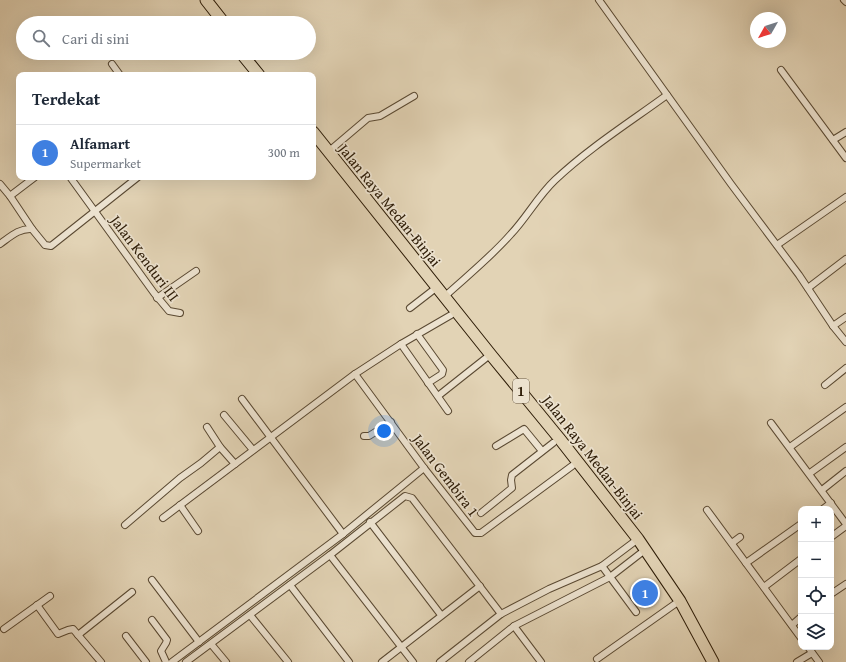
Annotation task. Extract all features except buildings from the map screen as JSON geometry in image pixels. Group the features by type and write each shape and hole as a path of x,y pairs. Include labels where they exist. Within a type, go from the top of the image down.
{"highway":[{"path":"199,0 212,16"},
{"path":"206,0 219,16"},
{"path":"247,60 257,72"},
{"path":"254,60 264,72"},
{"name":"Jalan Raya Medan-Binjai","path":"316,136 638,539 680,601 713,662"},
{"name":"Jalan Raya Medan-Binjai","path":"316,146 553,443 634,542 675,604 706,662"}],"street":[{"path":"599,0 846,342"},
{"path":"112,64 118,72"},
{"path":"781,70 846,158"},
{"path":"444,297 496,250 513,232 554,181 574,164 667,95"},
{"path":"328,152 368,118 380,116 414,96"},
{"path":"833,140 846,132"},
{"path":"10,196 31,180"},
{"name":"Jalan Kenduri III","path":"72,180 157,298 169,311 180,313"},
{"path":"0,184 45,245 51,246 134,180"},
{"path":"777,245 846,197"},
{"path":"0,244 18,231 32,229"},
{"path":"808,288 846,259"},
{"path":"157,298 196,271"},
{"path":"410,308 432,291"},
{"path":"163,518 355,374 417,334 451,315"},
{"path":"833,326 846,317"},
{"path":"417,334 443,370 442,374 428,383"},
{"path":"401,344 448,411"},
{"path":"438,396 486,358"},
{"path":"826,385 846,368"},
{"name":"Jalan Gembira 1","path":"355,374 424,468 473,531 479,534 572,466"},
{"path":"242,399 343,534"},
{"path":"790,447 846,407"},
{"path":"224,415 253,450"},
{"path":"364,436 369,436 391,422"},
{"path":"771,422 810,473 846,525 834,535"},
{"path":"207,427 220,447 235,464"},
{"path":"496,446 524,429 542,451"},
{"path":"481,513 512,488 512,475 553,443"},
{"path":"125,525 180,478 220,447"},
{"path":"810,473 846,447"},
{"path":"172,662 343,534 424,468"},
{"path":"822,490 846,471"},
{"path":"186,662 330,555 404,496 409,496 501,614"},
{"path":"827,506 831,503"},
{"path":"180,505 198,532"},
{"path":"707,510 798,634"},
{"path":"370,522 441,615"},
{"path":"746,563 798,526"},
{"path":"732,543 740,537"},
{"path":"440,662 501,614 549,589 602,566 634,542"},
{"path":"468,662 514,626 610,577 641,553"},
{"path":"330,555 413,662"},
{"path":"764,587 798,561"},
{"path":"602,566 636,612"},
{"path":"152,580 199,642"},
{"path":"834,592 846,584"},
{"path":"290,585 349,662"},
{"path":"382,662 480,586"},
{"path":"78,635 132,592"},
{"path":"4,629 50,596"},
{"path":"597,659 675,604"},
{"path":"37,605 58,634 72,629 101,662"},
{"path":"250,615 288,662"},
{"path":"152,620 167,640 161,651 166,662"},
{"path":"792,625 798,620"},
{"path":"514,626 541,662"},
{"path":"126,636 146,662"},
{"path":"211,644 226,662"},
{"path":"810,650 819,662"},
{"path":"797,662 812,653"}],"place":[{"name":"Alfamart","path":"645,593"}]}
